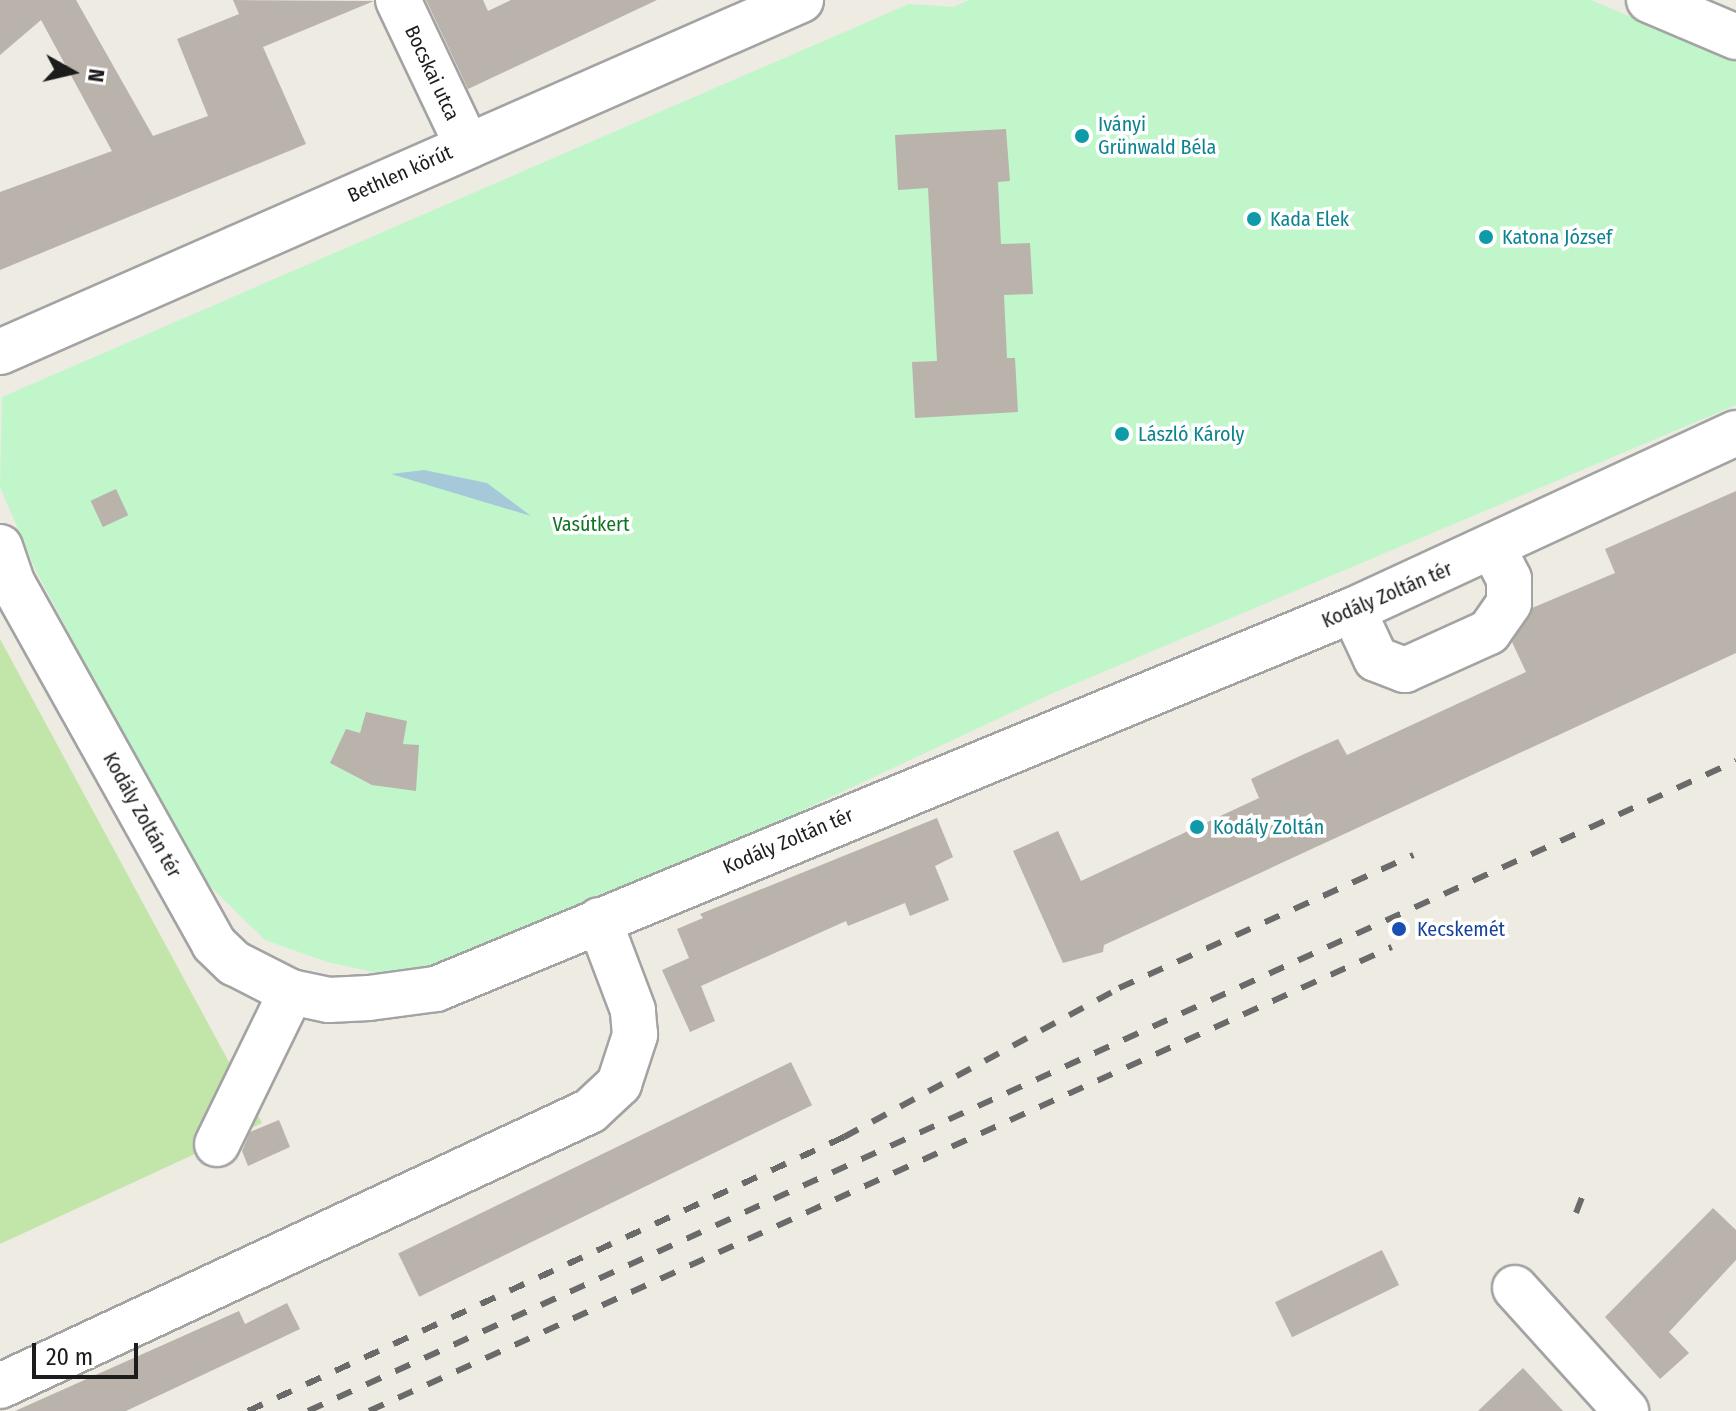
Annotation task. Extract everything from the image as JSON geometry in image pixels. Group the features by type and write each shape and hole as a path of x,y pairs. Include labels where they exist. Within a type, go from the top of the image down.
{"street":[{"name":"Bocskai utca","path":"398,0 467,145"},
{"name":"Bethlen körút","path":"0,352 801,0"},
{"path":"1649,0 1736,37"},
{"name":"Kodály Zoltán tér","path":"4,567 214,944 234,963 291,992 329,1000 436,989 1353,610 1494,549 1736,433"},
{"path":"1353,610 1376,659 1405,670 1489,632 1509,603 1509,579 1494,549"},
{"path":"0,1386 590,1111 619,1084 635,1035 633,1010 599,920"},
{"path":"217,1144 291,992"},
{"path":"1515,1288 1626,1411"}],"green space":[{"name":"Vasútkert","path":"969,0 1591,0 1736,62 1736,405 1053,693 737,841 449,963 383,974 327,962 265,940 197,873 36,571 0,487 2,397 909,4 953,7"},
{"path":"0,639 262,1123 0,1244"}],"water":[{"path":"424,470 487,483 531,516 391,474"}],"building":[{"path":"0,0 76,0 153,136 208,116 177,39 239,14 233,0 374,1 263,47 306,144 0,270 0,192 112,151 41,20 0,55"},
{"path":"426,0 483,0 488,11 511,0 657,0 468,89"},
{"path":"1006,129 1010,181 998,182 1001,244 1030,243 1033,294 1004,295 1007,358 1015,358 1018,412 915,418 912,362 937,361 928,188 898,190 895,135"},
{"path":"116,489 128,515 103,527 91,501"},
{"path":"1736,491 1736,653 1104,945 1103,952 1063,963 1013,851 1058,831 1081,881 1259,798 1251,779 1302,755 1338,739 1347,755 1526,672 1512,642 1532,608 1615,573 1605,549"},
{"path":"366,712 407,721 403,744 419,745 416,791 372,785 330,763 346,729 360,733"},
{"path":"937,818 953,857 935,866 949,900 910,916 905,903 848,926 846,921 701,986 715,1021 690,1032 662,970 689,958 677,929 703,918 700,914"},
{"path":"791,1062 812,1105 419,1297 398,1254"},
{"path":"279,1120 290,1147 248,1166 242,1151 250,1132"},
{"path":"1713,1208 1736,1230 1736,1260 1669,1332 1689,1353 1660,1379 1605,1317"},
{"path":"1382,1250 1399,1285 1292,1337 1275,1302"},
{"path":"287,1303 300,1329 126,1411 15,1411 239,1311 245,1324"},
{"path":"1523,1368 1563,1411 1478,1411"}],"railway":[{"path":"308,1411 1736,761"},
{"path":"248,1411 844,1137 1119,988 1413,855"},
{"path":"369,1411 1392,947"},
{"path":"1576,1213 1587,1185"}],"place":[{"name":"Iványi Grünwald Béla","path":"1082,136"},
{"name":"Kada Elek","path":"1254,219"},
{"name":"Katona József","path":"1486,237"},
{"name":"László Károly","path":"1122,434"},
{"name":"Kodály Zoltán","path":"1197,827"},
{"name":"Kecskemét","path":"1399,929"}]}
